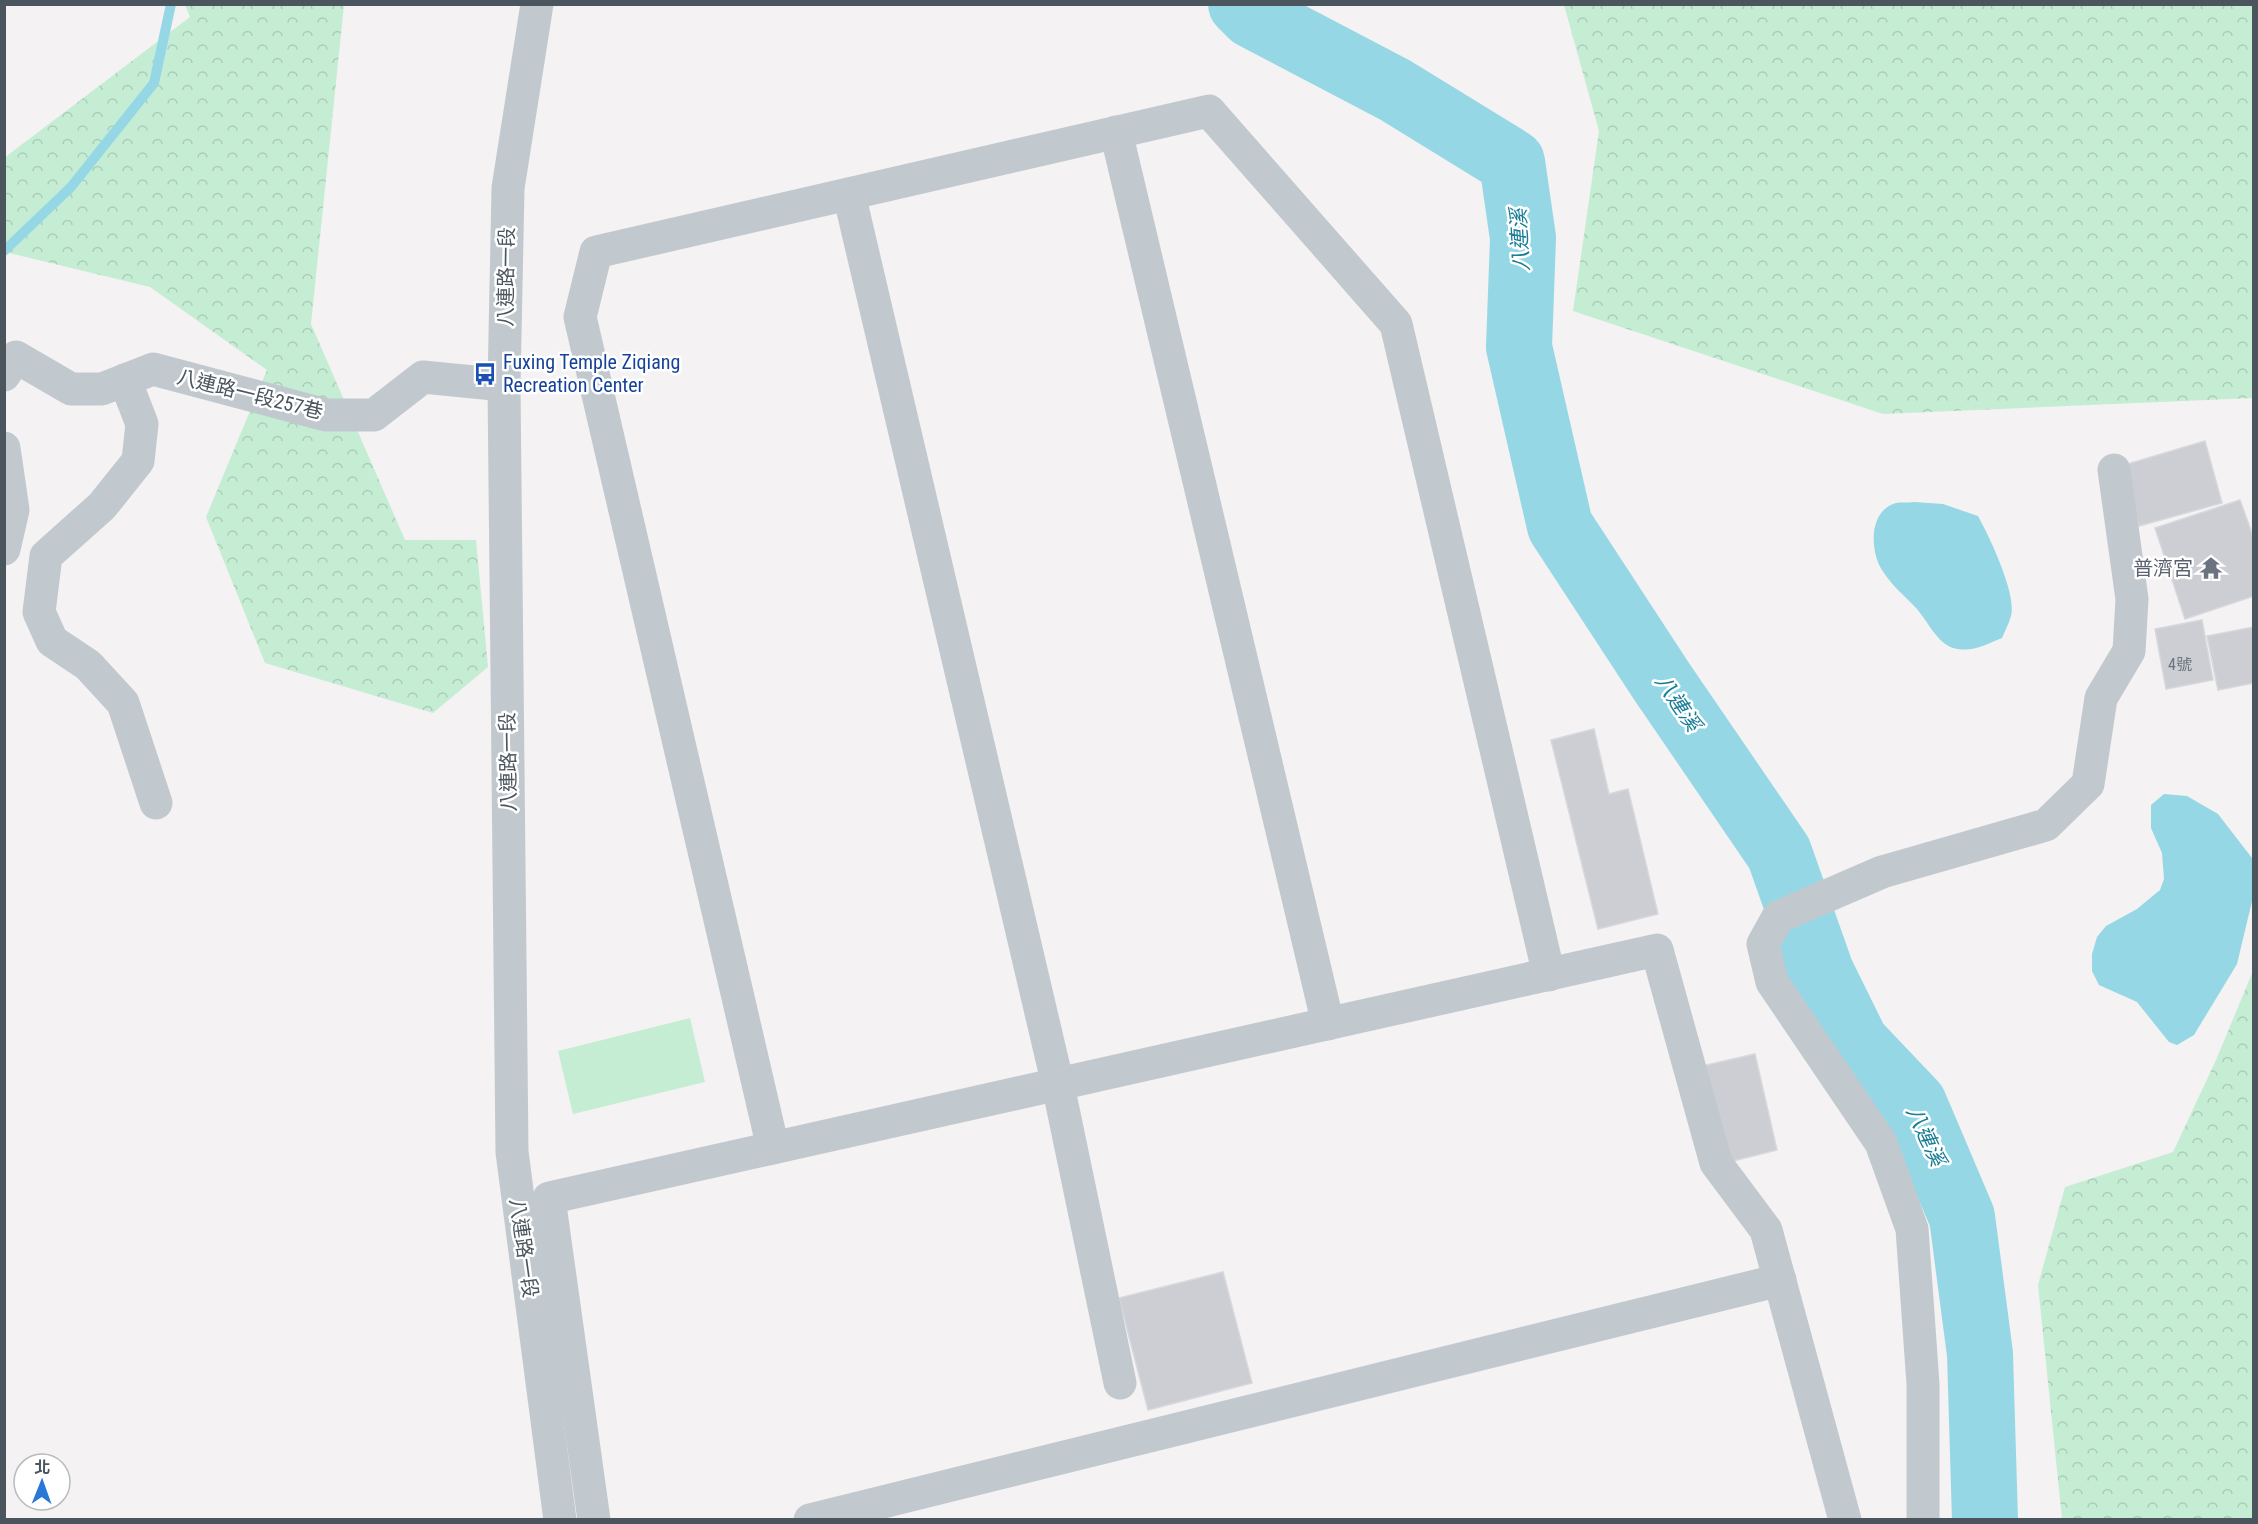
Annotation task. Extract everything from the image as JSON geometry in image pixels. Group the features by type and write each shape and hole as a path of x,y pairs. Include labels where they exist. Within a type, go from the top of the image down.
{"street":[{"name":"八連路一段","path":"537,4 508,188 504,385 512,1152 560,1520"},
{"path":"773,1148 579,317 596,252 1209,111 1396,324 1549,975"},
{"path":"1116,132 1328,1024"},
{"path":"849,194 1058,1085 1120,1383"},
{"name":"八連路一段257巷","path":"4,375 16,357 71,389 102,389 153,369 326,415 374,415 423,377 504,385"},
{"path":"125,380 142,424 138,461 102,506 46,556 39,612 52,641 88,665 123,703 156,803"},
{"path":"4,448 13,510 4,549"},
{"path":"1923,1520 1923,1384 1912,1229 1881,1143 1772,982 1763,944 1778,917 1882,872 2046,825 2088,784 2102,698 2129,651 2132,599 2114,470"},
{"path":"594,1520 549,1198 1657,950 1716,1163 1766,1230 1845,1520"},
{"path":"810,1520 1780,1280"}],"green space":[{"path":"185,5 344,5 311,324 405,540 476,540 488,667 433,713 265,663 206,517 267,370 150,287 5,252 4,158 190,17"},
{"path":"1564,5 2253,5 2253,398 1883,414 1573,311 1599,131"},
{"path":"2253,971 2253,1519 2062,1519 2038,1285 2065,1187 2173,1152 2216,1060"},
{"path":"690,1018 705,1082 573,1114 558,1051"}],"water":[{"path":"1896,503 1943,504 1978,516 2001,565 2010,594 2011,616 2002,638 1984,646 1966,650 1947,645 1882,570 1875,553 1874,543 1874,532 1880,514 1887,507"},
{"path":"2164,794 2187,796 2218,814 2252,858 2253,872 2253,897 2237,964 2194,1035 2177,1045 2169,1042 2137,1002 2099,985 2092,971 2092,954 2097,937 2106,926 2137,909 2160,890 2164,879 2162,853 2151,828 2151,805"}],"building":[{"path":"2205,441 2222,503 2139,526 2121,466"},
{"name":"普濟宮","path":"2240,500 2254,539 2254,596 2185,619 2155,528"},
{"path":"2202,620 2213,680 2166,689 2155,629"},
{"path":"2254,627 2254,683 2218,690 2207,636"},
{"path":"1594,729 1609,794 1628,789 1658,914 1598,929 1551,740"},
{"path":"1755,1054 1777,1150 1725,1163 1702,1066"},
{"path":"1223,1272 1252,1383 1148,1410 1119,1298"}],"waterway":[{"path":"4,251 71,187 154,83 171,4"},
{"name":"八連溪","path":"1241,4 1252,15 1395,90 1512,162 1523,238 1519,347 1560,526 1662,682 1779,853 1821,972 1856,1043 1914,1104 1962,1217 1980,1354 1985,1520"}],"place":[{"name":"Fuxing Temple Ziqiang Recreation Center","path":"485,374"},
{"name":"普濟宮","path":"2211,568"}]}
